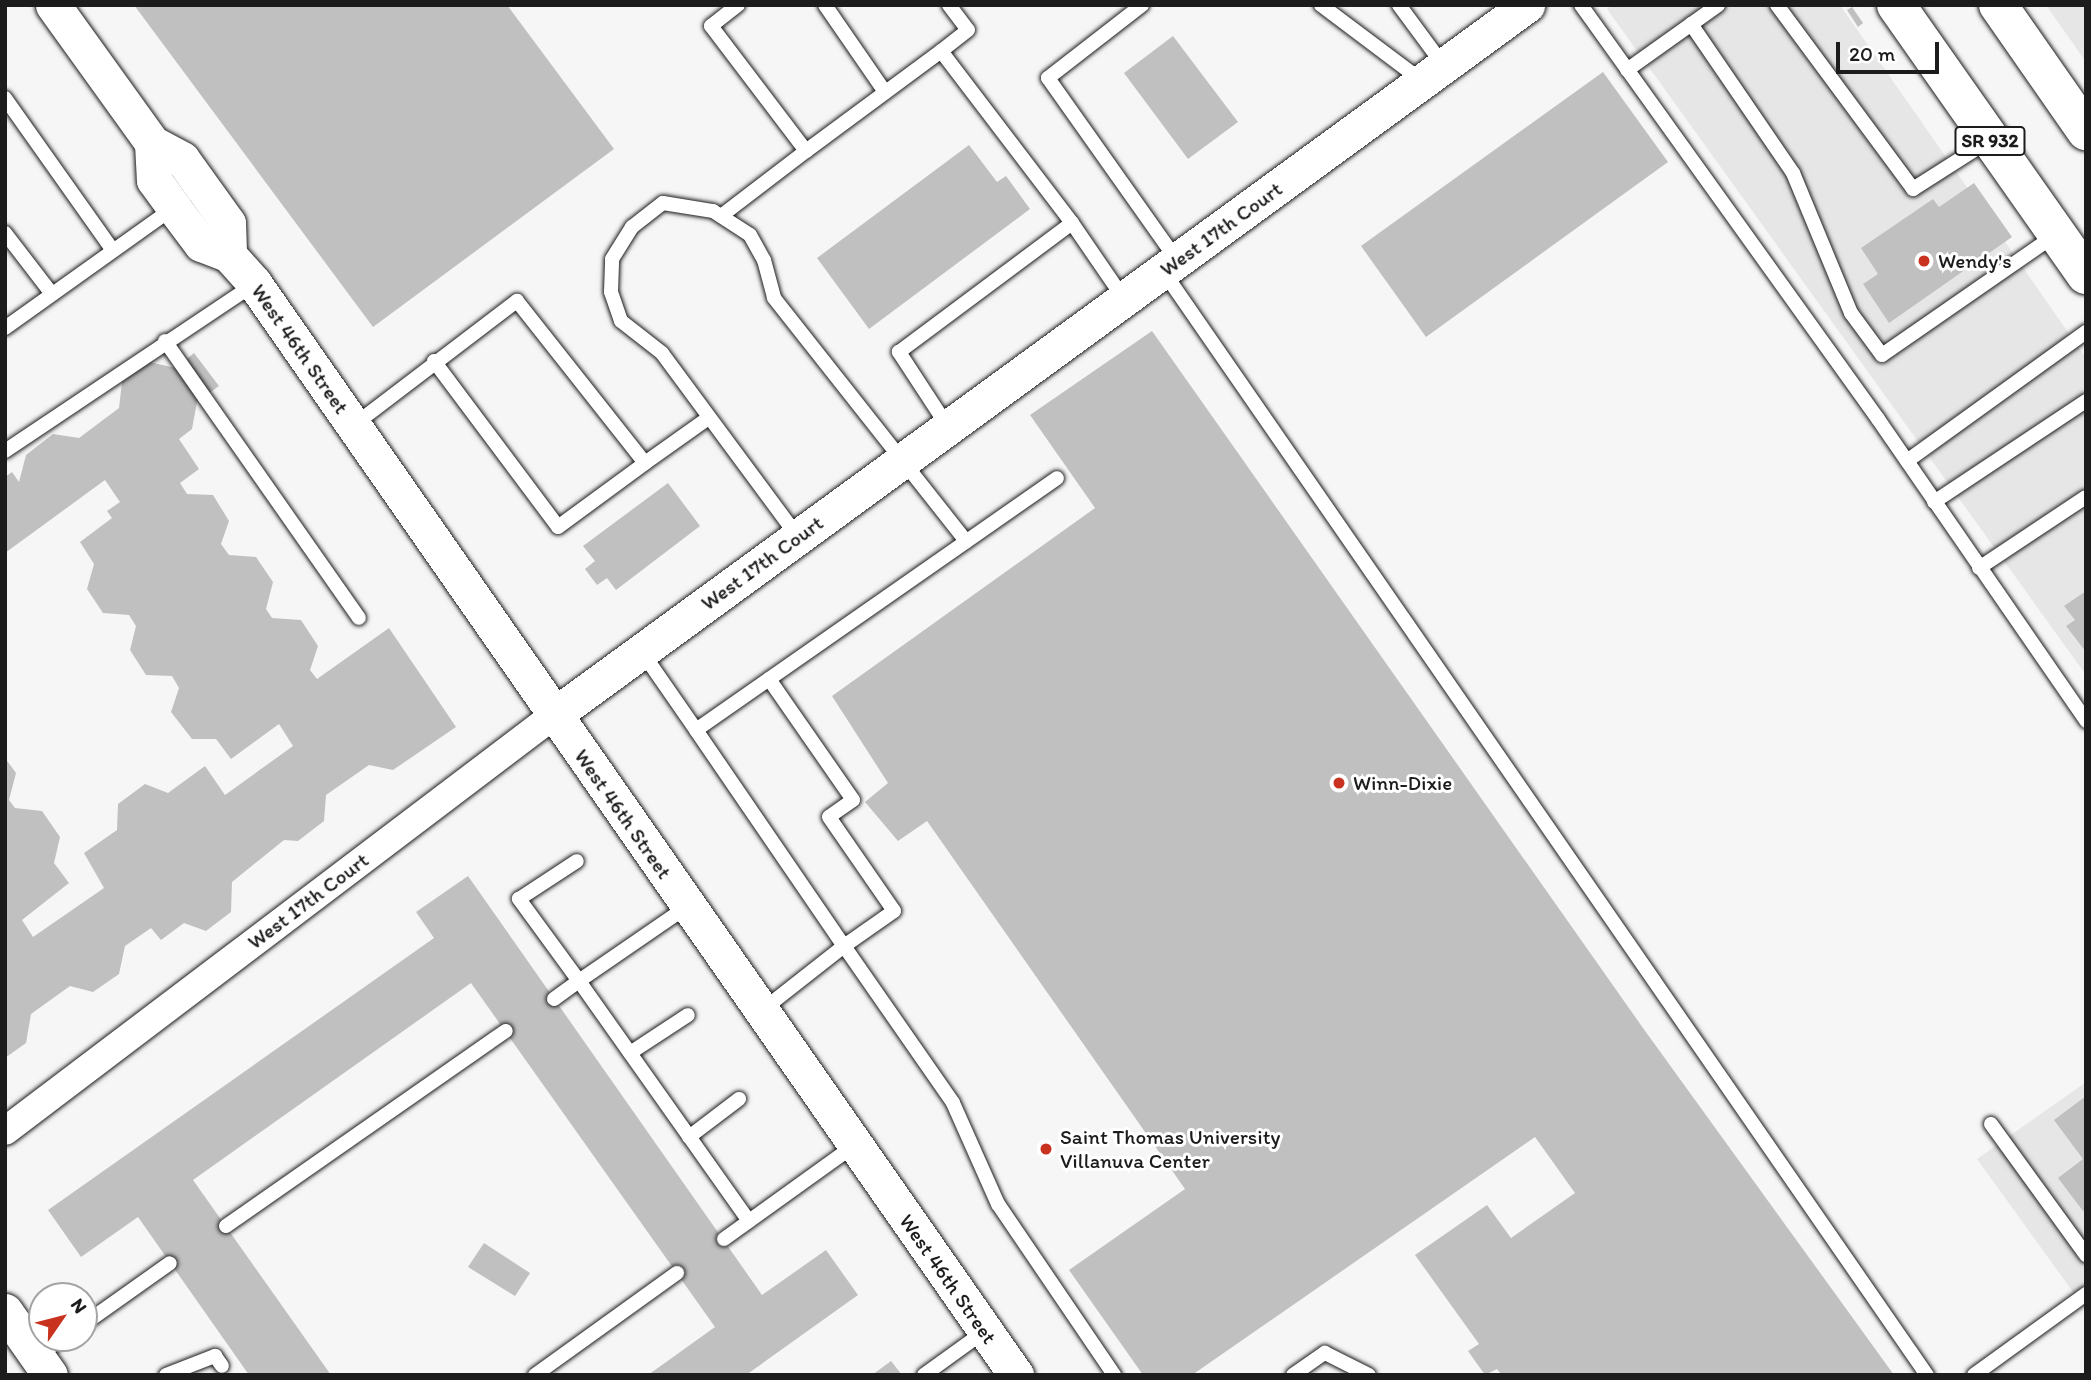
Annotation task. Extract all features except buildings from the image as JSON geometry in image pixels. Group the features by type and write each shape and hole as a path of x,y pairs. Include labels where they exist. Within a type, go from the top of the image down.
{"main road":[{"name":"SR 932","path":"1896,5 2086,275"},
{"path":"1998,5 2086,131"}],"street":[{"path":"53,5 152,143 182,159 228,223 229,255"},
{"name":"West 17th Court","path":"5,1131 554,715 1527,5"},
{"name":"West 46th Street","path":"152,143 154,180 201,244 229,255 254,284 688,906 764,1009 855,1145 1016,1375"},
{"path":"5,1311 50,1356"}],"lane":[{"path":"738,5 711,26 806,151"},
{"path":"825,5 886,92"},
{"path":"721,216 968,30 949,5"},
{"path":"1142,5 1048,78 1170,266 1927,1375"},
{"path":"1321,5 1433,74"},
{"path":"1399,5 1433,74"},
{"path":"1581,5 1907,461 2086,721"},
{"path":"1627,70 1718,5"},
{"path":"1777,5 1913,189 1990,140"},
{"path":"1691,24 1793,173 1851,313 1882,355 2057,234"},
{"path":"941,51 1072,223 1124,299"},
{"path":"5,98 112,249"},
{"path":"798,537 707,419 662,353 621,321 611,292 612,259 632,226 663,203 721,216 750,235 764,260 774,298 899,463 966,541"},
{"path":"5,328 112,249 174,208"},
{"path":"948,427 899,352 1072,223"},
{"path":"5,233 52,294"},
{"path":"5,450 254,284"},
{"path":"354,425 517,301 645,463"},
{"path":"1907,461 2086,332"},
{"path":"165,341 359,618"},
{"path":"435,361 558,527 707,419"},
{"path":"1934,502 2086,401"},
{"path":"696,730 1056,478"},
{"path":"1979,568 2086,497"},
{"path":"641,651 953,1103 998,1203 1114,1375"},
{"path":"764,1009 844,946 894,911 829,817 853,800 769,679"},
{"path":"577,861 519,899 749,1222"},
{"path":"554,999 688,906"},
{"path":"630,1053 688,1015"},
{"path":"226,1226 506,1031"},
{"path":"689,1137 739,1099"},
{"path":"1991,1124 2086,1255"},
{"path":"724,1239 855,1145"},
{"path":"98,1314 170,1263"},
{"path":"535,1375 677,1273"},
{"path":"1974,1375 2086,1294"},
{"path":"924,1375 985,1331"},
{"path":"1293,1375 1325,1353 1369,1375"},
{"path":"166,1375 215,1356 222,1366"}],"shaded area":[{"path":"1612,5 1840,5 2086,358 2086,675 1607,9"},
{"path":"2046,5 2086,5 2086,62"},
{"path":"2086,1082 2086,1310 1977,1159"}],"place":[{"name":"Wendy's","path":"1924,261"},
{"name":"Winn-Dixie","path":"1339,783"},
{"name":"Saint Thomas University Villanuva Center","path":"1046,1149"}]}
